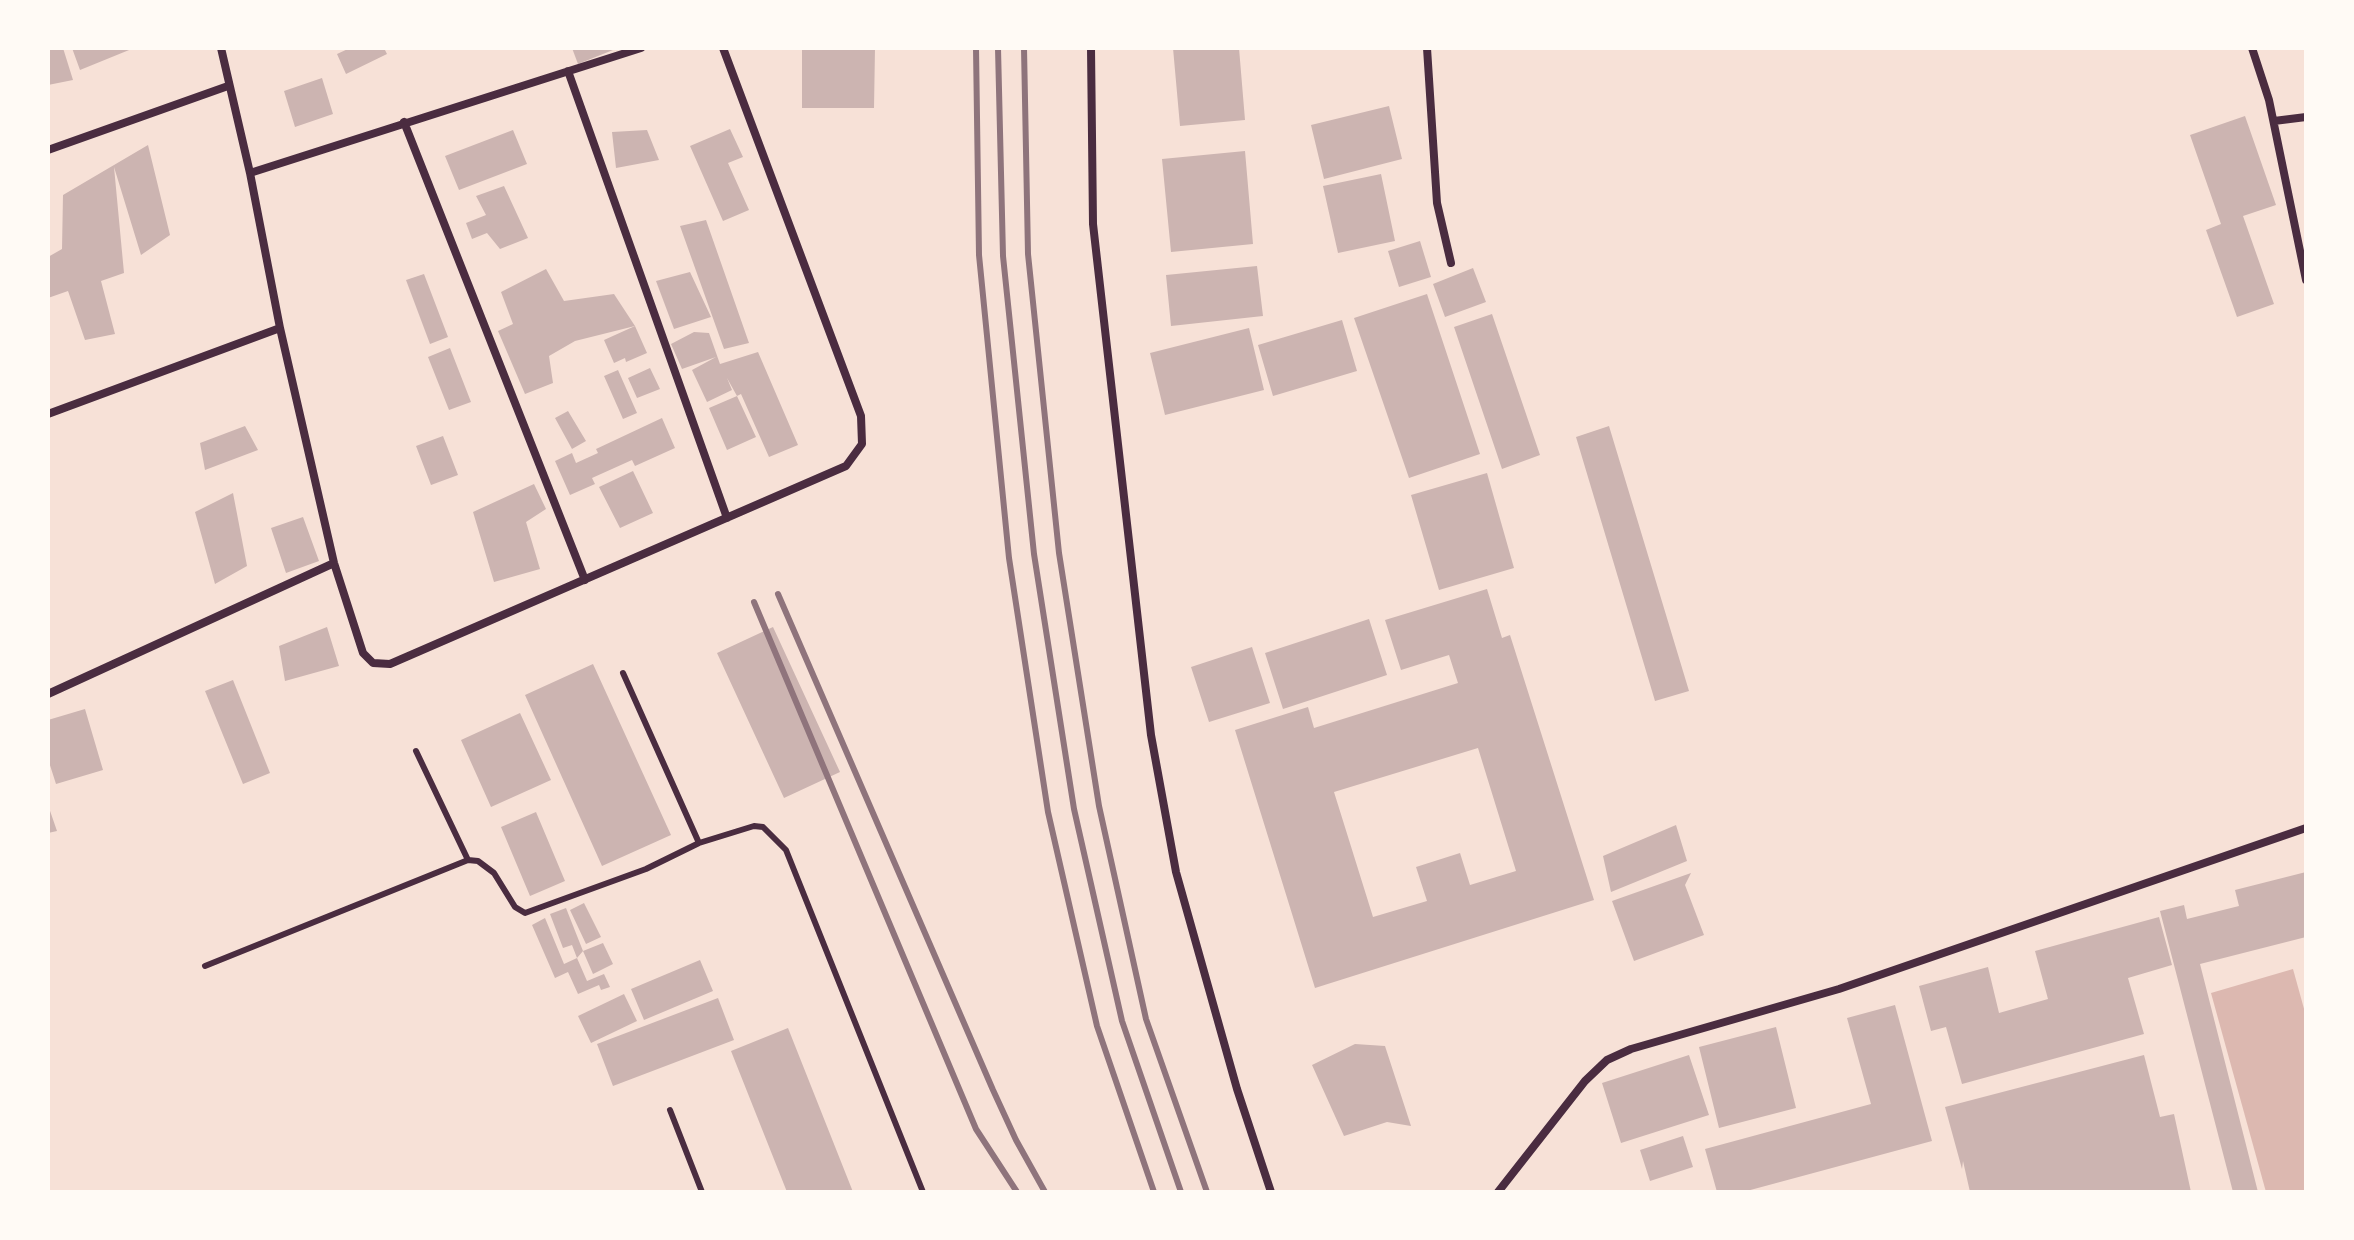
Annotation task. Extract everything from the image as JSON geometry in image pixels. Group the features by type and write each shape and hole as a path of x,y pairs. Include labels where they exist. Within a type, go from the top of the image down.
{"street":[{"path":"221,48 334,563 363,653 373,663 390,664 846,466 862,444 861,416 723,48"},
{"path":"250,173 641,48"},
{"path":"1091,48 1093,224 1151,735 1176,872 1237,1089 1271,1192"},
{"path":"1427,48 1437,203 1451,263"},
{"path":"2252,48 2274,121 2306,280"},
{"path":"568,71 727,518"},
{"path":"48,150 228,86"},
{"path":"2274,121 2306,117"},
{"path":"404,122 585,580"},
{"path":"48,414 280,328"},
{"path":"48,694 334,563"},
{"path":"1498,1192 1585,1081 1607,1060 1631,1049 1839,989 2306,828"}],"lane":[{"path":"623,673 699,843"},
{"path":"416,751 468,860"},
{"path":"205,966 468,860 478,861 494,873 515,907 525,913 646,869 699,843 754,826 763,827 786,850 923,1192"},
{"path":"670,1110 702,1192"}],"shaded area":[{"path":"2293,969 2306,1016 2306,1192 2266,1192 2211,993"}],"building":[{"path":"48,48 63,48 73,80 48,85"},
{"path":"72,48 134,48 80,70"},
{"path":"350,48 384,48 387,54 346,74 337,54"},
{"path":"572,48 618,48 578,64"},
{"path":"802,48 875,48 874,108 802,108"},
{"path":"1173,48 1239,48 1245,120 1180,126"},
{"path":"322,78 333,114 295,127 284,91"},
{"path":"1389,106 1402,159 1324,179 1311,125"},
{"path":"2245,116 2276,205 2243,216 2274,304 2237,317 2206,230 2221,224 2190,135"},
{"path":"730,129 743,157 728,163 749,210 723,221 690,146"},
{"path":"513,130 527,164 459,190 445,156"},
{"path":"647,130 659,160 616,168 612,132"},
{"path":"148,145 170,235 141,255 114,167 124,273 101,281 115,334 85,340 68,291 48,298 48,257 62,249 63,195"},
{"path":"1245,151 1253,244 1171,252 1162,159"},
{"path":"1381,174 1395,241 1338,253 1323,186"},
{"path":"504,186 528,238 500,249 487,233 472,239 466,223 486,215 476,196"},
{"path":"706,220 749,343 724,349 680,226"},
{"path":"1420,241 1431,277 1399,287 1388,251"},
{"path":"1257,266 1263,316 1171,326 1166,275"},
{"path":"1473,268 1486,302 1445,317 1433,284"},
{"path":"546,269 564,301 614,294 635,326 575,341 549,356 553,383 525,394 498,331 513,324 501,292"},
{"path":"690,272 711,317 674,329 656,281"},
{"path":"424,274 448,337 430,344 406,280"},
{"path":"1427,294 1480,454 1409,478 1354,318"},
{"path":"1492,314 1540,455 1502,469 1454,327"},
{"path":"1342,320 1357,371 1273,396 1258,345"},
{"path":"635,326 647,353 626,362 625,358 614,363 604,340"},
{"path":"1249,328 1264,390 1165,415 1150,353"},
{"path":"694,332 709,333 720,364 758,352 798,445 769,457 741,394 737,396 727,378 732,390 707,402 692,370 716,357 682,369 671,344"},
{"path":"450,348 471,402 449,410 428,357"},
{"path":"650,368 660,389 637,398 628,378"},
{"path":"618,370 637,413 623,419 604,376"},
{"path":"737,396 756,437 727,450 709,408"},
{"path":"568,411 586,441 572,449 555,418"},
{"path":"662,418 675,448 635,466 632,460 592,478 595,484 570,495 555,461 572,453 576,463 598,453 596,449"},
{"path":"245,426 258,450 205,470 200,443"},
{"path":"1609,426 1689,691 1655,701 1576,437"},
{"path":"443,436 458,475 431,485 416,446"},
{"path":"633,471 653,513 620,528 599,487"},
{"path":"1487,473 1514,568 1439,590 1411,495"},
{"path":"534,484 546,509 526,522 540,569 494,582 473,512"},
{"path":"233,493 247,566 215,584 195,512"},
{"path":"303,517 319,561 286,573 271,528"},
{"path":"1487,589 1502,638 1510,635 1594,900 1315,988 1235,730 1308,707 1314,728 1458,683 1449,655 1401,670 1385,620","holes":["1478,748 1516,871 1470,885 1460,853 1416,867 1427,901 1373,917 1334,792"]},
{"path":"1369,619 1387,675 1283,709 1265,653"},
{"path":"327,627 339,666 285,681 279,646"},
{"path":"773,627 840,772 784,798 717,653"},
{"path":"1252,647 1270,703 1209,722 1191,667"},
{"path":"593,664 671,835 602,866 525,695"},
{"path":"233,680 270,773 243,784 205,691"},
{"path":"85,709 103,770 56,784 48,759 48,720"},
{"path":"520,713 551,780 491,807 461,740"},
{"path":"48,805 57,831 48,833"},
{"path":"536,812 565,881 530,896 501,827"},
{"path":"1676,825 1687,861 1611,892 1603,856"},
{"path":"2306,872 2306,937 2200,964 2258,1192 2233,1192 2160,911 2184,905 2187,919 2239,906 2235,890"},
{"path":"1691,873 1685,885 1704,935 1634,961 1612,901"},
{"path":"584,903 601,937 586,944 570,910"},
{"path":"566,908 583,951 577,958 572,945 563,948 550,914"},
{"path":"2159,917 2172,965 2128,978 2144,1034 1962,1084 1946,1027 1931,1031 1919,986 1988,967 1999,1013 2048,999 2035,951"},
{"path":"545,918 564,964 577,958 587,981 604,974 610,987 601,990 599,985 578,994 568,972 555,978 532,925"},
{"path":"603,943 613,964 593,974 583,951"},
{"path":"700,960 713,991 644,1020 631,989"},
{"path":"624,994 637,1021 591,1043 578,1016"},
{"path":"718,998 734,1040 613,1086 597,1044"},
{"path":"1895,1005 1932,1141 1743,1192 1717,1192 1705,1149 1871,1104 1847,1018"},
{"path":"1776,1027 1796,1108 1719,1128 1699,1047"},
{"path":"788,1028 853,1192 787,1192 731,1051"},
{"path":"1355,1044 1385,1046 1411,1126 1387,1122 1344,1136 1312,1065"},
{"path":"1689,1055 1709,1115 1621,1143 1602,1083"},
{"path":"2144,1055 2160,1117 2174,1114 2191,1192 1970,1192 1945,1107"},
{"path":"1683,1136 1693,1167 1650,1181 1640,1150"}],"railway":[{"path":"976,48 979,255 1009,558 1048,812 1097,1026 1154,1192"},
{"path":"998,48 1003,256 1034,554 1074,809 1122,1021 1181,1192"},
{"path":"1024,48 1028,254 1059,553 1099,806 1146,1019 1207,1192"},
{"path":"778,594 993,1090 1045,1192"},
{"path":"754,602 976,1129 1017,1192"}]}
